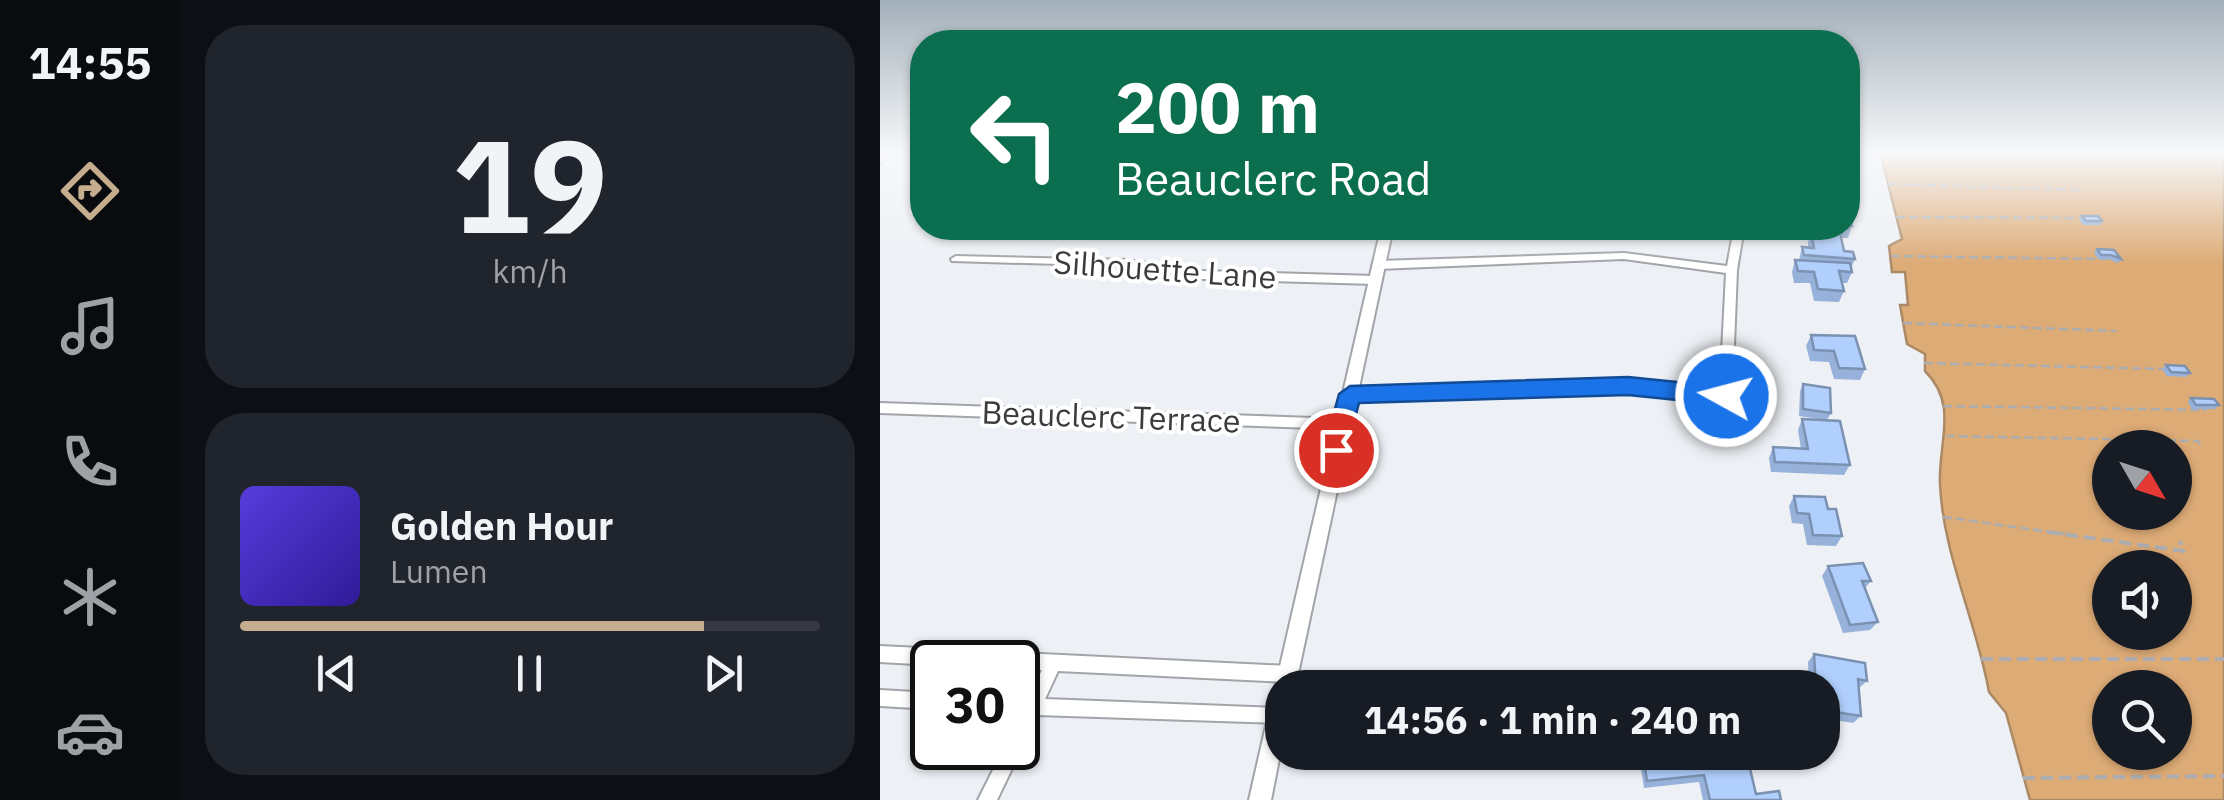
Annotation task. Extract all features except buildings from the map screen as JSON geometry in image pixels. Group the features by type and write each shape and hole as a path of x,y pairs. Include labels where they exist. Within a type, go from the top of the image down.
{"street":[{"path":"1289,670 1384,240"},
{"path":"1350,394 1628,386 1726,396 1737,240"},
{"name":"Silhouette Lane","path":"956,258 1126,263 1203,275 1376,272 1624,256 1732,270"},
{"name":"Beauclerc Terrace","path":"880,408 1342,424"},
{"path":"880,654 1265,678"},
{"path":"1040,683 1054,662"},
{"path":"880,698 910,700"},
{"path":"1040,706 1265,708"},
{"path":"988,800 1002,770"},
{"path":"1260,800 1267,770"}],"path":[{"path":"2058,189 2079,190"},
{"path":"1896,217 2086,218"},
{"path":"1891,256 2109,259"},
{"path":"1903,323 2116,331"},
{"path":"1924,363 2176,369"},
{"path":"1943,406 2207,410"},
{"path":"1946,436 2198,441 2202,446"},
{"path":"1943,517 2184,552 2180,541"},
{"path":"1980,659 2224,659"},
{"path":"2022,778 2224,776"}],"shaded area":[{"path":"1889,189 2224,189 2224,800 2030,800 2006,713 1989,692 1947,537 1940,484 1944,424 1941,397 1925,371 1925,354 1907,344 1900,305 1908,305 1905,272 1892,272 1889,246 1902,239"}],"route":[{"path":"1336,450 1350,394 1628,386 1726,396"}]}
